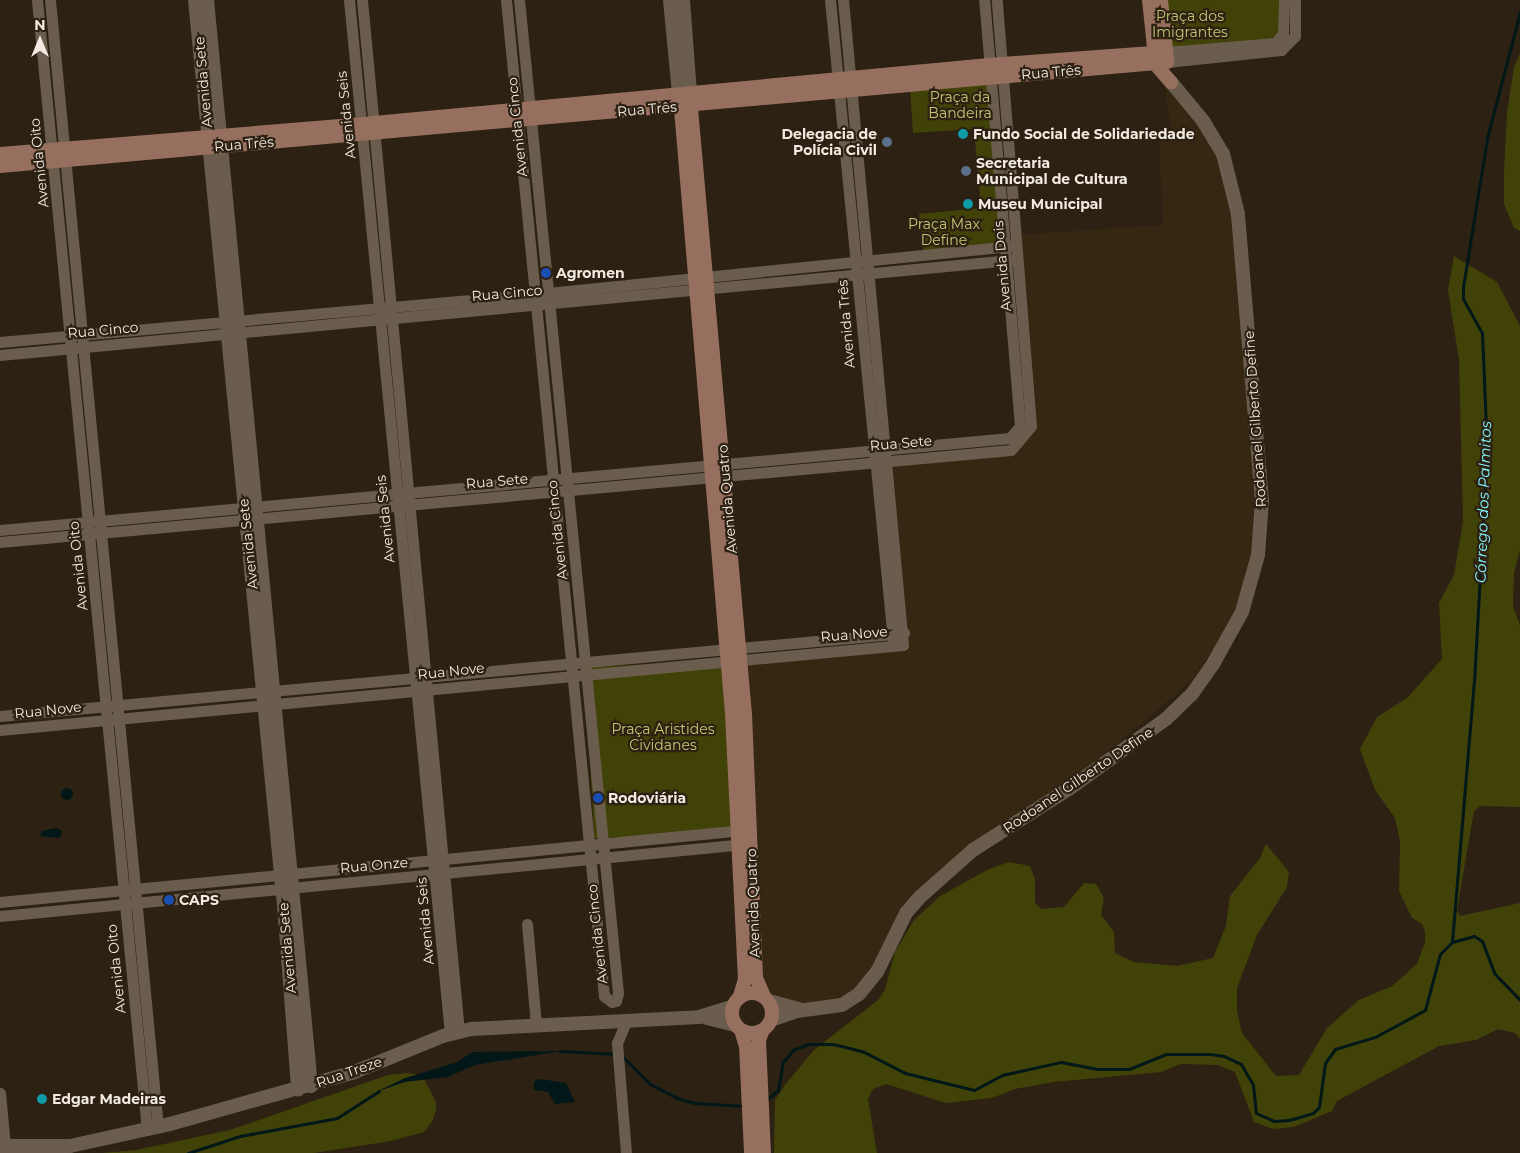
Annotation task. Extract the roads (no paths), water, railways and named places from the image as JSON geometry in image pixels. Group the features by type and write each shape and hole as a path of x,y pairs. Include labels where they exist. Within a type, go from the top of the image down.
{"main road":[{"path":"1149,0 1161,57"},
{"path":"1161,0 1161,57"},
{"name":"Rua Três","path":"0,166 59,155 996,70 1161,57"},
{"name":"Rodoanel Gilberto Define","path":"1161,57 1171,82"},
{"name":"Avenida Quatro","path":"685,99 734,654 747,911 756,978 766,999"},
{"name":"Rua Três","path":"0,154 59,155"},
{"name":"Avenida Quatro","path":"736,1002 744,979 747,911"},
{"path":"753,1061 738,1027 736,1002 750,992 766,999 767,1025 759,1040 753,1061 756,1118 764,1153"},
{"path":"738,1027 753,1033 767,1025"},
{"path":"751,1153 756,1118"}],"street":[{"name":"Avenida Oito","path":"37,0 59,155 77,334 72,348 89,522 96,533 112,706 119,718 135,889 152,1128"},
{"name":"Avenida Oito","path":"50,0 59,155"},
{"name":"Avenida Sete","path":"195,0 214,141 287,882 304,1087"},
{"name":"Avenida Sete","path":"207,0 214,141"},
{"name":"Avenida Seis","path":"349,0 391,307 386,320 388,402 398,499 410,564 455,1033"},
{"name":"Avenida Seis","path":"362,0 379,307 386,320 400,401 410,498 410,564"},
{"name":"Avenida Cinco","path":"506,0 524,114 548,298 618,993 616,1001 612,1002 604,996 536,299 524,114 519,0"},
{"name":"Avenida Quatro","path":"670,0 685,99"},
{"name":"Avenida Quatro","path":"682,0 685,99"},
{"name":"Avenida Três","path":"830,0 845,85 869,261 887,454 899,639"},
{"name":"Avenida Três","path":"842,0 856,276 873,455 899,639"},
{"name":"Avenida Dois","path":"984,0 996,70"},
{"name":"Avenida Dois","path":"997,0 996,70 1011,260 1019,434"},
{"path":"1284,0 1287,39"},
{"path":"1287,39 1296,28 1295,0"},
{"name":"Rua Três","path":"1161,57 1275,52 1287,39"},
{"name":"Rodoanel Gilberto Define","path":"767,1025 803,1010 842,1005 859,994 877,972 906,913 937,880 973,850 1078,783 1166,719 1197,687 1229,639 1242,612 1258,555 1262,501 1238,214 1223,154 1204,122 1171,82"},
{"name":"Rua Cinco","path":"6,354 177,338 232,327 379,307 474,299 600,299 642,295 701,283 855,262 1009,246"},
{"name":"Rua Cinco","path":"548,298 600,287 641,283 701,283 856,276 1011,260"},
{"path":"641,283 642,295"},
{"path":"600,287 600,299"},
{"path":"474,299 475,311"},
{"name":"Rua Cinco","path":"5,341 176,325 232,327 386,320 475,311 536,299"},
{"path":"176,325 177,338"},
{"name":"Avenida Oito","path":"77,334 85,347 101,521 96,533"},
{"path":"5,341 6,354"},
{"path":"388,402 400,401"},
{"name":"Rua Sete","path":"0,530 101,521 250,512 619,479 664,480 719,469 821,453 873,455 978,446 1010,450 1019,434"},
{"path":"821,453 823,465"},
{"name":"Rua Sete","path":"619,479 662,468 719,469 823,465 873,455"},
{"path":"662,468 664,480"},
{"name":"Rua Sete","path":"0,542 96,533 250,512"},
{"path":"561,556 574,555"},
{"name":"Rua Nove","path":"0,716 112,706 268,698 341,697 422,683 899,639"},
{"name":"Rua Nove","path":"0,730 119,718 268,698 341,685 422,683"},
{"path":"341,685 341,697"},
{"name":"Avenida Oito","path":"112,706 107,719 124,904 152,1128"},
{"name":"Rua Onze","path":"440,868 588,846 744,837"},
{"name":"Rua Onze","path":"0,902 135,889 287,882 440,868 604,858 744,837"},
{"name":"Rua Onze","path":"0,916 136,903 287,882"},
{"path":"527,924 536,1024"},
{"name":"Rodoanel Gilberto Define","path":"766,999 803,1010"},
{"name":"Rua Treze","path":"699,1017 736,1002"},
{"name":"Rua Treze","path":"2,1146 70,1146 152,1128 304,1087 455,1033 536,1024 699,1017 738,1027"},
{"path":"626,1153 617,1043 627,1020"},
{"path":"0,1093 2,1146"}],"waterway":[{"name":"Córrego dos Palmitos","path":"1452,942 1474,682 1487,452 1482,333 1463,299 1463,287 1487,138 1520,12"},
{"path":"765,1101 778,1090 783,1062 793,1050 809,1044 833,1044 864,1052 905,1073 974,1090 1002,1075 1061,1062 1097,1069 1129,1069 1166,1054 1210,1054 1224,1056 1241,1064 1253,1085 1256,1113 1274,1121 1289,1120 1313,1113 1319,1107 1325,1063 1335,1049 1375,1037 1425,1010 1440,954 1452,942 1474,936 1482,941 1494,973 1520,1000"},
{"path":"560,1051 616,1054"},
{"path":"622,1056 650,1084 677,1098 695,1103 744,1106"},
{"path":"188,1153 240,1136 337,1118 379,1091"}],"place":[{"name":"Fundo Social de Solidariedade","path":"963,134"},
{"name":"Delegacia de Polícia Civil","path":"887,142"},
{"name":"Secretaria Municipal de Cultura","path":"966,171"},
{"name":"Museu Municipal","path":"968,204"},
{"name":"Agromen","path":"546,273"},
{"name":"Rodoviária","path":"598,798"},
{"name":"CAPS","path":"169,900"},
{"name":"Edgar Madeiras","path":"42,1099"}],"park label":[{"name":"Praça dos Imigrantes","path":"1190,24"},
{"name":"Praça da Bandeira","path":"960,105"},
{"name":"Praça Max Define","path":"944,232"},
{"name":"Praça Aristides Cividanes","path":"663,738"}]}
